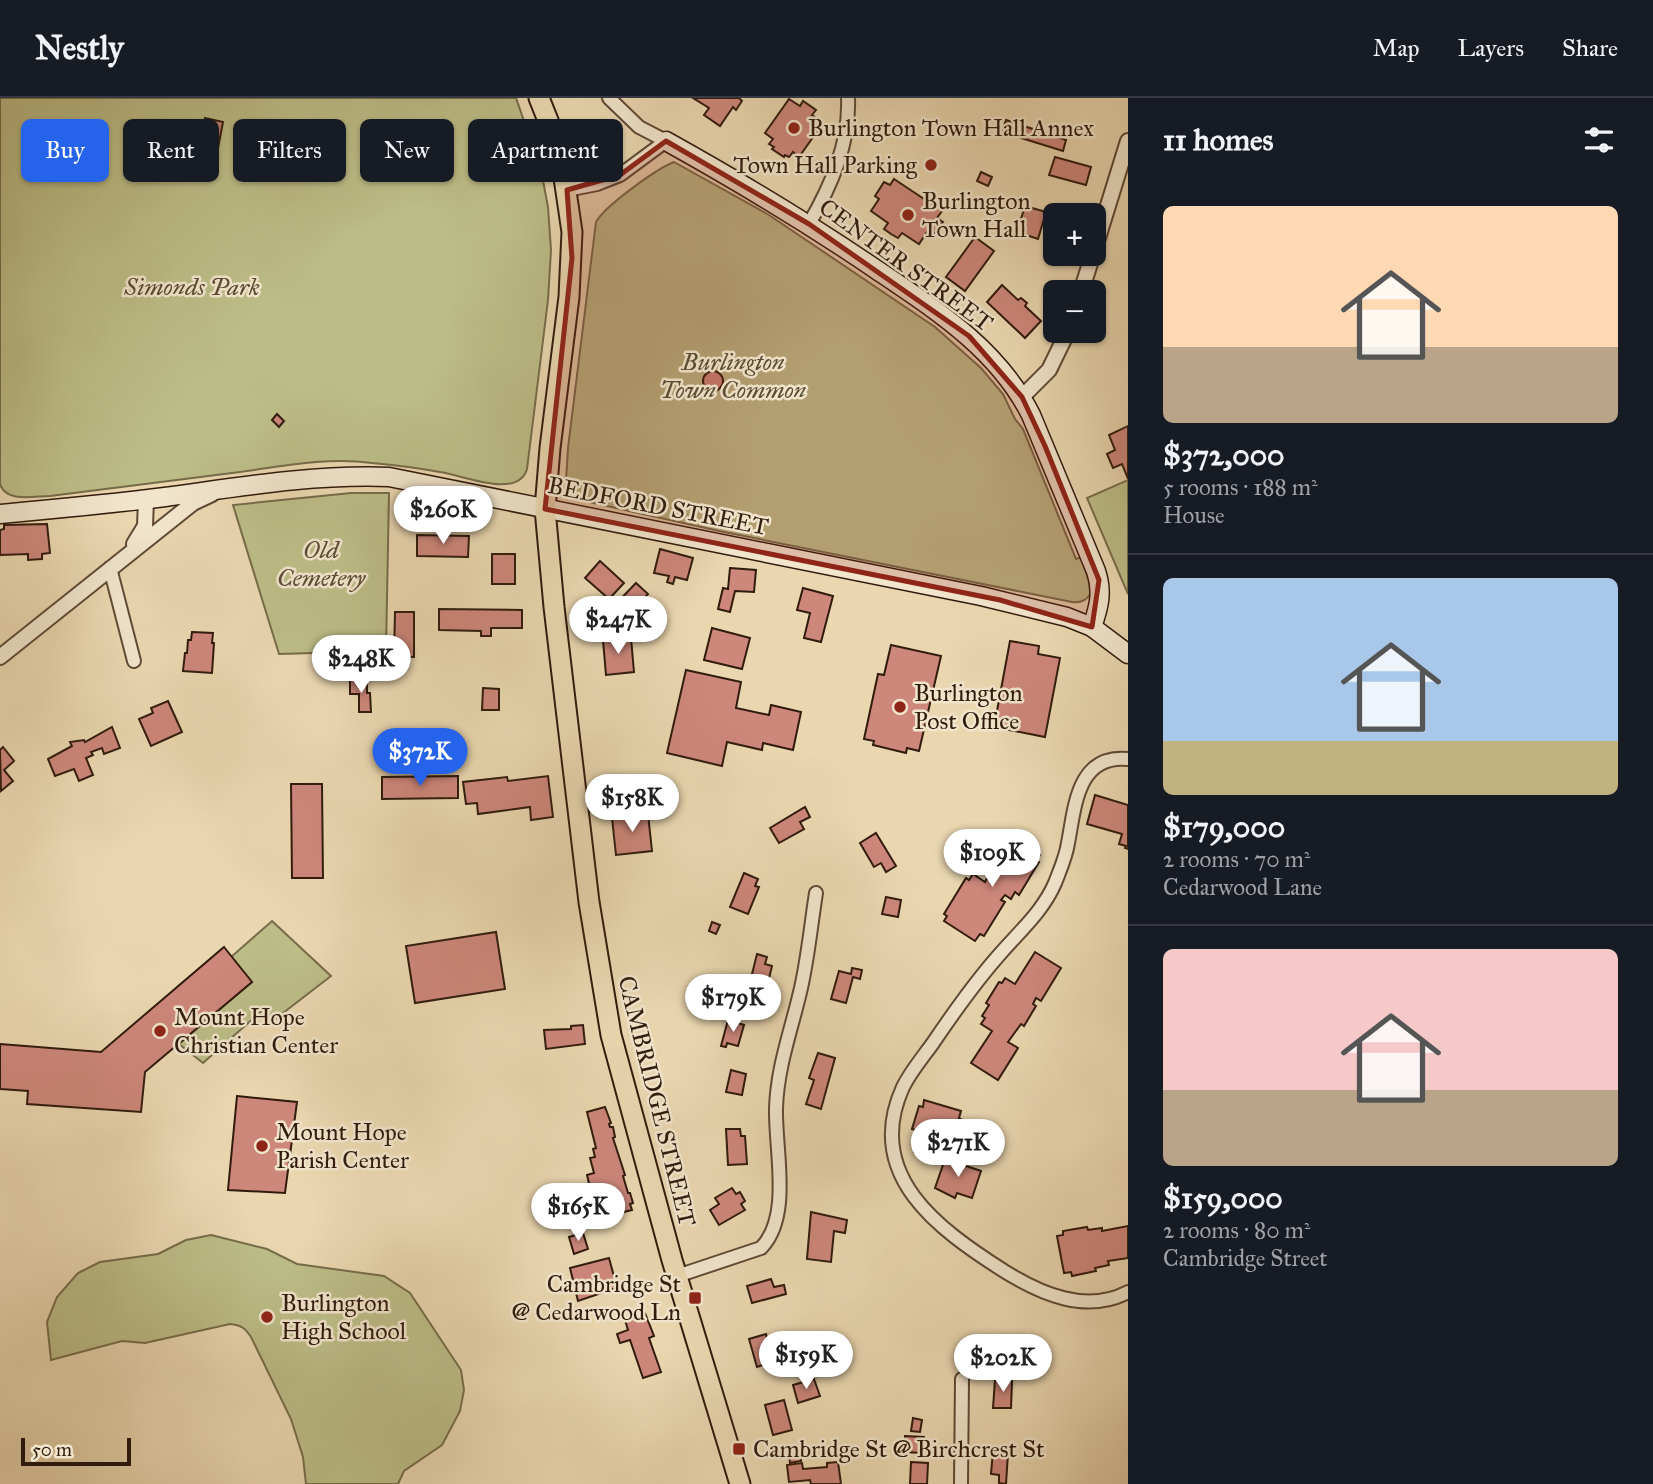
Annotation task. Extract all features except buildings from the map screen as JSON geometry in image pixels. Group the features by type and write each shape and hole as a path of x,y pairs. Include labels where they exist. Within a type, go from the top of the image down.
{"main road":[{"name":"CAMBRIDGE STREET","path":"539,98 556,142 567,190 572,232 571,271 545,509 576,800 603,988 611,1035 677,1276 740,1484"},
{"name":"CENTER STREET","path":"666,141 809,224 951,322 989,356 1022,397 1045,446 1099,580 1100,601 1092,627"},
{"name":"BEDFORD STREET","path":"0,514 326,478 388,477 1008,602 1067,617 1092,627"},
{"path":"1092,627 1128,654"}],"street":[{"name":"CENTER STREET","path":"609,98 639,127 666,141"},
{"path":"809,224 823,199 844,146 848,124 848,98"},
{"path":"567,190 597,184 620,174 666,141"},
{"path":"1106,217 1125,164 1128,141"},
{"path":"1022,397 1049,370 1062,343"},
{"path":"0,656 193,503 222,489"},
{"path":"125,557 145,526 146,499"},
{"path":"110,568 134,661"},
{"path":"1128,759 1115,759 1101,765 1082,783 1075,800 1067,852 1049,896 973,986 909,1076 894,1114 892,1143 898,1172 923,1208 969,1248 1018,1279 1056,1297 1077,1301 1097,1302 1128,1292"},
{"path":"677,1276 761,1248 776,1227 779,1207 778,1085 801,988 816,893"},
{"path":"961,1484 962,1379"}],"highlighted area":[{"path":"666,141 809,224 969,336 1022,397 1045,446 1099,580 1092,627 1000,600 545,509 572,258 567,190 620,175"}],"green space":[{"name":"Simonds Park","path":"0,98 516,98 523,119 468,119 468,182 543,182 548,207 551,250 548,300 527,469 522,478 513,483 488,483 415,468 339,461 50,496 14,496 3,490 0,484"},
{"name":"Burlington Town Common","path":"674,162 769,215 935,327 981,368 1003,394 1023,429 1076,559 1081,557 1092,590 1087,598 1072,602 719,531 571,498 566,481 568,448 596,222 609,207 632,189"},
{"path":"1128,480 1128,594 1087,498"},
{"name":"Old Cemetery","path":"351,493 389,493 386,651 279,654 233,505"},
{"path":"272,921 331,976 274,1020 263,1010 203,1063 179,1044 252,982 231,957"},
{"path":"211,1235 267,1249 297,1264 384,1276 410,1293 461,1370 464,1390 460,1411 442,1445 404,1471 398,1484 306,1484 303,1457 291,1419 251,1337 247,1331 234,1324 145,1343 122,1341 51,1360 47,1322 57,1297 78,1273 100,1262 158,1254 186,1240"}],"place":[{"name":"Burlington Town Hall Annex","path":"794,128"},
{"name":"Town Hall Parking","path":"931,165"},
{"name":"Burlington Town Hall","path":"908,215"},
{"name":"Burlington Post Office","path":"900,707"},
{"name":"Mount Hope Christian Center","path":"160,1031"},
{"name":"Mount Hope Parish Center","path":"262,1146"},
{"name":"Cambridge St @ Cedarwood Ln","path":"695,1298"},
{"name":"Burlington High School","path":"267,1317"},
{"name":"Cambridge St @ Birchcrest St","path":"739,1449"}]}
